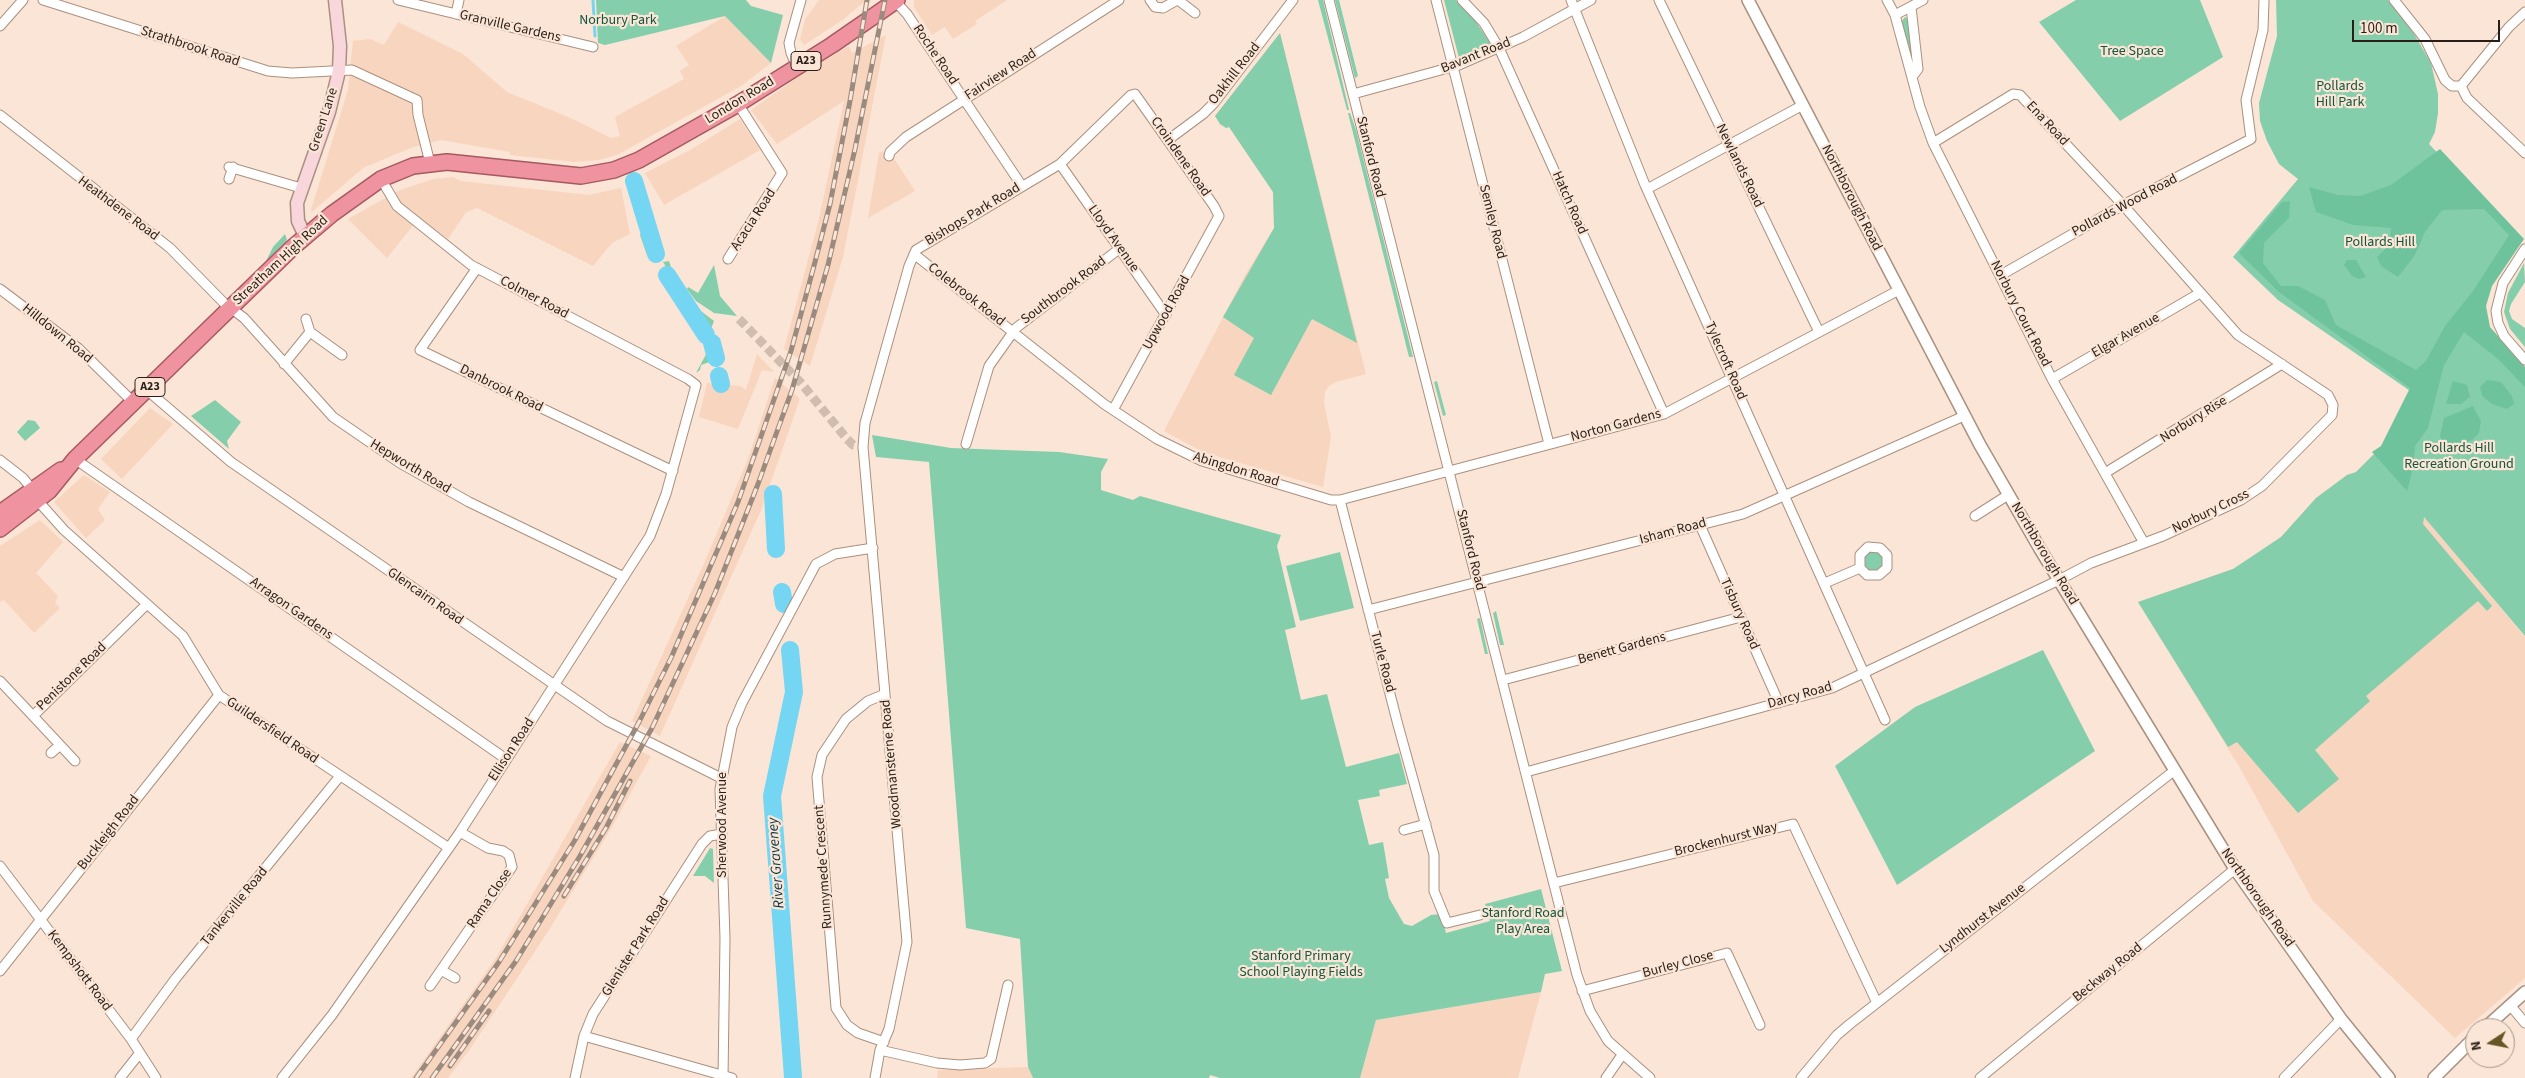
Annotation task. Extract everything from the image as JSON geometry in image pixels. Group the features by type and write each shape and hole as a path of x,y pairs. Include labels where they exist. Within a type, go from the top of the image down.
{"highway":[{"name":"London Road","path":"630,164 738,104 896,1"},
{"name":"Streatham High Road","path":"0,529 147,390 305,236 380,179 397,171 430,163 447,162 581,176 602,174 630,164"},
{"name":"Streatham High Road","path":"0,513 35,495"}],"main road":[{"name":"Green Lane","path":"305,236 297,211 301,188 328,112 339,71 340,46 335,0"}],"street":[{"path":"0,26 23,0"},
{"name":"Strathbrook Road","path":"43,0 268,71 292,73 352,70 417,100 418,115 430,163"},
{"name":"Granville Gardens","path":"398,0 593,47"},
{"path":"456,14 459,0"},
{"path":"797,67 789,43 801,0"},
{"name":"Fairview Road","path":"889,156 890,152 906,137 1119,0"},
{"path":"1152,3 1163,8 1177,0 1195,13"},
{"name":"Oakhill Road","path":"1168,140 1203,114 1214,103 1292,0"},
{"name":"Stanford Road","path":"1329,0 1582,991 1601,1032 1622,1055 1650,1078"},
{"name":"Semley Road","path":"1436,0 1549,444"},
{"name":"Hatch Road","path":"1462,0 1484,23 1499,48 1664,414"},
{"name":"Bavant Road","path":"1353,94 1453,68 1499,48 1574,4 1592,0"},
{"name":"Newlands Road","path":"1659,0 1819,332"},
{"name":"Northborough Road","path":"1748,0 1964,416 2008,495 2235,869 2341,1019 2389,1078"},
{"name":"Norbury Court Road","path":"1886,0 1895,15 1933,143 2052,379 2144,544"},
{"path":"1895,15 1923,0"},
{"name":"Pollards Wood Road","path":"2001,275 2123,205 2251,139 2246,100 2263,30 2264,0"},
{"path":"2394,0 2425,39 2445,80 2452,86 2461,86"},
{"name":"Roche Road","path":"896,1 902,7 1022,186"},
{"name":"Tylecroft Road","path":"1574,4 1647,189 1885,720"},
{"name":"Norbury Court Road","path":"1911,7 1918,70 1912,77"},
{"path":"2461,86 2509,27 2525,12"},
{"path":"2461,86 2468,98 2525,153"},
{"name":"Bishops Park Road","path":"863,447 865,423 914,254 923,245 1060,164 1131,95 1135,94 1140,99"},
{"name":"Ena Road","path":"1933,143 2013,94 2018,94 2123,205"},
{"name":"Croindene Road","path":"1140,99 1219,216"},
{"name":"Acacia Road","path":"728,259 782,173 738,104"},
{"path":"1647,189 1803,105"},
{"name":"Heathdene Road","path":"0,115 170,248 231,308"},
{"name":"Lloyd Avenue","path":"1060,164 1166,315"},
{"path":"229,179 231,167 301,188"},
{"name":"Colmer Road","path":"380,179 397,206 477,268 695,382 694,398"},
{"path":"2123,205 2242,339 2282,364"},
{"name":"Upwood Road","path":"1113,410 1219,216"},
{"name":"Southbrook Road","path":"966,444 989,366 1013,332 1120,249"},
{"path":"2525,249 2503,283 2496,311 2498,323 2504,336 2525,360"},
{"name":"Colebrook Road","path":"914,254 1113,410"},
{"name":"Danbrook Road","path":"477,268 420,350 673,471"},
{"name":"Hilldown Road","path":"0,289 78,348 134,402"},
{"name":"Norton Gardens","path":"1340,500 1664,414 1899,290"},
{"name":"Elgar Avenue","path":"2052,379 2200,293"},
{"name":"Hepworth Road","path":"231,308 244,318 333,418 400,463 469,502 624,577"},
{"path":"306,319 310,332 342,355"},
{"path":"284,364 310,332"},
{"name":"Norbury Cross","path":"2059,580 2091,563 2144,544 2228,506 2255,491 2329,419 2333,405 2328,395 2282,364"},
{"name":"Norbury Rise","path":"2105,473 2282,364"},
{"name":"Glencairn Road","path":"147,390 231,462 607,721 721,778"},
{"name":"Ellison Road","path":"282,1078 332,1015 460,832 650,536 673,471 694,398"},
{"name":"Abingdon Road","path":"1113,410 1157,439 1194,458 1331,500 1340,500"},
{"name":"Isham Road","path":"1368,610 1743,514 1964,416"},
{"name":"Woodmansterne Road","path":"863,447 907,942 890,1029 882,1046 875,1078"},
{"name":"Guildersfield Road","path":"0,460 23,478 64,530 183,636 219,695 449,848"},
{"name":"Arragon Gardens","path":"72,462 506,759"},
{"path":"1975,516 2008,495"},
{"name":"Turle Road","path":"1340,500 1435,860 1434,891 1447,923 1480,915"},
{"name":"Tisbury Road","path":"1700,525 1779,703"},
{"name":"Sherwood Avenue","path":"726,1077 721,778 736,717 816,564 835,554 873,548"},
{"path":"1825,583 1860,568"},
{"name":"Darcy Road","path":"1526,772 1824,691 2059,580"},
{"name":"Penistone Road","path":"0,681 33,716 146,605"},
{"name":"Benett Gardens","path":"1503,680 1741,617"},
{"name":"Runnymede Crescent","path":"885,694 868,701 846,719 822,755 817,777 836,1008 847,1025 882,1046 937,1062 960,1065 984,1063 991,1058 1008,986"},
{"name":"Buckleigh Road","path":"0,972 219,695"},
{"path":"33,716 75,761"},
{"path":"50,753 60,746"},
{"name":"Lyndhurst Avenue","path":"1801,1078 1837,1035 2175,770"},
{"name":"Tankerville Road","path":"131,1039 176,978 340,776"},
{"path":"1404,830 1426,824"},
{"name":"Brockenhurst Way","path":"1554,883 1793,824 1877,1004"},
{"name":"Rama Close","path":"430,986 512,867 509,855 503,851 488,848 460,832"},
{"name":"Glenister Park Road","path":"575,1078 584,1036 593,1014 702,844 710,836 722,834"},
{"name":"Kempshott Road","path":"0,866 131,1039 156,1078"},
{"name":"Beckway Road","path":"1980,1078 2235,869"},
{"name":"Burley Close","path":"1582,991 1727,953 1760,1026"},
{"path":"441,970 455,978"},
{"path":"2496,1018 2525,992"},
{"path":"2510,1005 2525,1022"},
{"path":"2284,1078 2341,1019"},
{"path":"584,1036 726,1077"},
{"path":"2434,1078 2465,1047"},
{"path":"120,1078 139,1054"},
{"path":"1606,1078 1622,1055"}],"shaded area":[{"path":"819,0 872,0 860,5 844,19 804,45 800,39 805,20"},
{"path":"914,0 1007,0 975,21 977,24 953,39 945,27 932,35 914,7"},
{"path":"725,16 771,63 741,86 617,155 599,160 574,162 510,155 510,152 441,140 413,147 363,168 312,212 311,210 348,90 353,41 370,39 384,45 398,22 463,54 507,92 573,119 611,138 620,136 615,117 684,79 680,71 689,65 676,46"},
{"path":"1280,33 1366,374 1336,382 1325,391 1324,403 1331,437 1323,487 1203,452 1164,431 1245,275 1274,228 1273,192 1229,127 1226,128 1220,124 1215,116"},
{"path":"886,35 843,257 810,366 784,349 819,219 844,101 777,144 751,110 801,75 849,46 852,53"},
{"path":"740,119 760,150 664,205 645,173 692,149"},
{"path":"883,151 885,155 893,157 915,191 868,218 879,153"},
{"path":"453,177 461,181 589,195 621,188 630,234 612,243 593,266 477,208 466,212 448,239 419,218 387,258 348,219 398,191 433,179"},
{"path":"757,354 774,372 762,370 738,429 699,417 707,383 740,386 746,390"},
{"path":"775,378 800,399 761,510 660,736 632,721 706,559 748,459"},
{"path":"150,408 173,424 122,479 101,459"},
{"path":"2373,455 2525,637 2525,978 2478,1018 2465,1018 2465,1029 2455,1038 2313,901 2240,768 2138,602 2233,569 2251,559 2281,537 2316,498 2347,475 2356,472"},
{"path":"84,475 110,492 98,509 105,520 86,538 54,502"},
{"path":"40,520 63,542 36,573 58,596 55,603 60,608 34,633 4,600 0,602 0,546"},
{"path":"620,742 651,756 612,827 547,933 470,1049 448,1078 411,1078 496,958"},
{"path":"1541,992 1518,1078 1360,1078 1376,1020"},
{"path":"1028,1067 1033,1078 937,1078 938,1070"}],"green space":[{"name":"Norbury Park","path":"596,0 746,0 751,6 783,15 771,63 725,16 605,45 598,43"},
{"path":"1318,0 1323,0 1349,110 1347,110"},
{"path":"1335,0 1339,0 1358,76 1355,78"},
{"path":"1444,0 1456,0 1474,19 1491,44 1459,58"},
{"name":"Tree Space","path":"2076,0 2200,0 2223,57 2120,121 2039,22"},
{"path":"2276,0 2388,0 2414,34 2431,63 2438,94 2435,132 2429,144 2519,238 2474,304 2525,381 2525,636 2424,517 2423,524 2492,606 2487,611 2478,601 2366,696 2370,701 2315,750 2339,779 2298,813 2237,742 2228,747 2138,602 2233,569 2281,537 2316,498 2347,475 2356,472 2373,455 2390,446 2419,397 2278,300 2233,257 2298,179 2279,164 2267,141 2260,121 2259,103 2277,36"},
{"path":"1905,17 1908,19 1912,65 1901,22"},
{"path":"1280,33 1357,343 1312,319 1271,395 1234,375 1254,338 1223,317 1274,228 1273,192 1229,127 1226,128 1220,124 1215,116"},
{"path":"1348,113 1350,113 1356,130 1413,357 1409,357"},
{"path":"2440,149 2524,239 2492,286 2486,306 2490,327 2525,367 2525,387 2497,358 2464,332 2444,365 2428,428 2415,446 2413,468 2407,491 2372,452 2381,446 2410,388 2279,292 2239,253 2282,202 2290,201 2289,218 2264,243 2263,263 2281,286 2298,286 2325,300 2336,325 2416,370 2426,361 2445,326 2473,291 2509,235 2484,209 2442,210 2425,232 2415,255 2398,277 2381,266 2377,257 2389,245 2391,228 2353,225 2316,212 2309,187 2338,195 2360,196 2391,185"},
{"path":"646,226 655,253 647,255 640,235"},
{"path":"285,234 287,240 266,261 273,247"},
{"path":"2347,260 2356,260 2366,277 2359,279 2352,276 2344,265"},
{"path":"669,261 673,273 693,305 714,321 709,334 663,262"},
{"path":"2524,263 2525,282 2511,304 2509,311 2512,319 2525,328 2525,347 2510,329 2504,312 2508,293"},
{"path":"714,265 720,296 737,316 714,313 696,301 687,289 688,287 698,293"},
{"path":"711,345 715,360 701,365 700,370 696,373"},
{"path":"2487,380 2501,382 2512,396 2514,404 2507,409 2492,404 2482,396 2480,387"},
{"path":"1437,381 1446,415 1443,416 1434,382"},
{"path":"2453,381 2467,385 2470,397 2461,404 2446,404"},
{"path":"215,400 241,422 227,441 229,449 191,416"},
{"path":"2473,406 2481,421 2479,433 2472,440 2456,447 2444,444 2440,436 2444,418"},
{"path":"28,420 35,421 40,428 25,441 17,432"},
{"path":"872,435 951,448 1059,452 1108,459 1101,472 1101,490 1133,500 1140,496 1281,535 1277,546 1296,627 1285,630 1301,700 1327,694 1346,767 1399,753 1407,784 1379,790 1380,796 1358,800 1369,845 1383,842 1389,878 1385,879 1389,898 1404,924 1412,926 1431,915 1441,914 1446,933 1490,921 1485,904 1541,889 1562,971 1545,974 1541,992 1376,1020 1360,1078 1220,1078 1210,1075 1209,1078 1033,1078 1028,1067 1020,939 966,928 929,462 876,457"},
{"path":"1865,551 1882,551 1886,567 1871,574 1860,563"},
{"path":"1340,552 1354,608 1300,621 1286,566"},
{"path":"1496,611 1504,645 1500,645 1493,613"},
{"path":"1480,618 1488,654 1485,654 1477,619"},
{"path":"2043,650 2095,751 1897,885 1835,766 1915,707"},
{"path":"710,848 713,849 714,883 705,876 693,876"}],"waterway":[{"path":"593,0 595,36"},
{"name":"River Graveney","path":"634,181 656,254"},
{"name":"River Graveney","path":"667,275 706,335"},
{"name":"River Graveney","path":"712,343 716,358"},
{"name":"River Graveney","path":"719,376 721,384"},
{"name":"River Graveney","path":"773,494 776,549"},
{"name":"River Graveney","path":"782,592 784,604"},
{"name":"River Graveney","path":"790,650 794,692 772,796 793,1077"}],"tunnel":[{"path":"739,319 801,383 847,439 853,445 863,447"}],"railway":[{"path":"416,1078 499,962 575,840 639,722 671,658 738,502 791,351 830,204 867,0"},
{"path":"432,1078 516,961 580,856 652,728 715,593 758,484 792,390 828,265 855,149 885,0"},
{"path":"564,896 606,828 630,781"},
{"path":"450,1066 489,1011"}],"park label":[{"name":"Pollards Hill Park","path":"2340,95"},
{"name":"Pollards Hill","path":"2380,243"},
{"name":"Pollards Hill Recreation Ground","path":"2459,458"},
{"name":"Stanford Road Play Area","path":"1523,922"},
{"name":"Stanford Primary School Playing Fields","path":"1301,966"}]}
